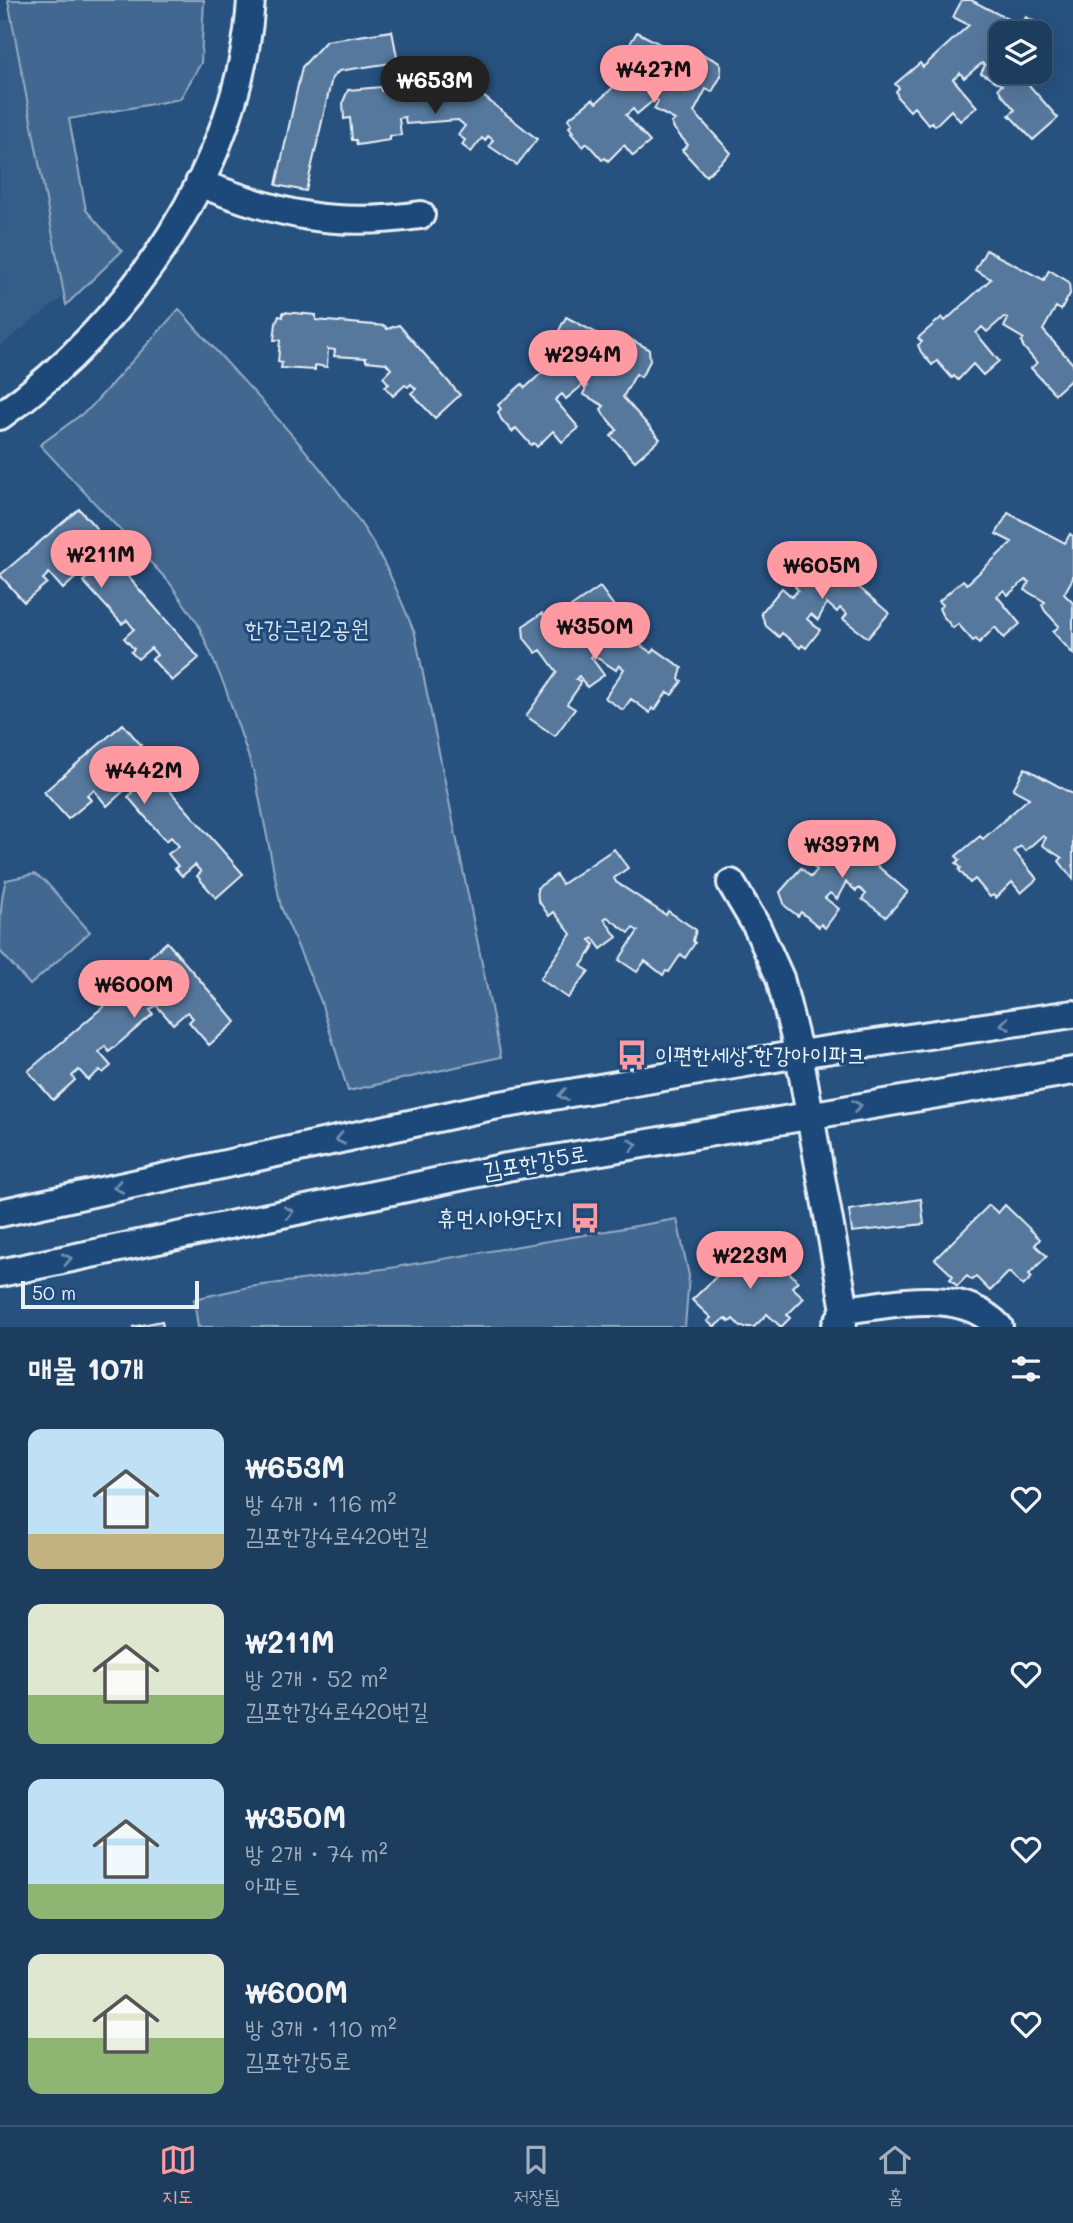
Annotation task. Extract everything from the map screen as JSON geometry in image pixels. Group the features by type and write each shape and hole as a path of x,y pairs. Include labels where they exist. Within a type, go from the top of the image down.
{"street":[{"path":"0,415 56,370 107,319 144,275 178,224 221,135 239,69 251,0"},
{"path":"199,183 265,208 311,218 377,221 421,215"},
{"path":"730,883 757,927 780,978 799,1054 840,1321 940,1301 970,1305 988,1315 999,1327"},
{"path":"0,1213 488,1108 799,1054 1073,1014"},
{"name":"김포한강5로","path":"0,1273 507,1167 1073,1071"}],"shaded area":[{"path":"13,18 63,297 0,346 0,20"}],"green space":[{"path":"8,0 204,0 201,63 180,99 69,119 86,210 122,251 66,305"},
{"name":"한강근린2공원","path":"179,309 325,474 367,533 399,595 415,634 501,1057 348,1091 320,999 281,907 255,776 225,687 198,624 169,582 40,445 90,408"},
{"path":"34,874 45,881 90,932 30,985 0,951 0,924 6,880"},
{"path":"677,1219 689,1276 685,1327 198,1327 194,1299 249,1287 390,1268"}],"building":[{"path":"962,0 971,0 1011,21 989,21 989,78 981,73 985,65 982,63 964,78 960,73 953,79 977,107 960,121 951,110 935,126 932,122 929,125 914,107 910,111 898,98 896,91 899,88 895,84 920,63 923,67 969,25 953,17"},
{"path":"392,31 398,62 339,71 332,78 306,191 276,185 302,67 326,41"},
{"path":"637,32 694,62 699,52 720,63 721,76 712,92 706,89 694,112 731,153 706,176 682,150 688,145 671,123 675,120 654,109 658,101 655,99 637,114 633,109 626,115 650,142 633,156 624,145 608,161 605,158 602,160 587,143 583,147 571,133 573,132 569,127 572,124 568,119 593,99 596,103 642,61 625,52"},
{"path":"463,80 537,139 517,165 489,146 493,140 488,136 485,141 482,138 471,152 462,145 465,140 458,135 465,126 458,120 406,124 405,117 399,118 401,135 390,136 390,140 357,145 356,140 352,140 350,118 344,119 343,102 348,90 453,87"},
{"path":"1028,84 1058,118 1033,140 1009,115 1015,110 998,88 1002,85"},
{"path":"986,250 1044,280 1049,270 1069,282 1070,294 1061,310 1056,307 1043,330 1073,364 1073,378 1055,394 1031,368 1037,363 1024,348 1021,342 1024,339 1004,327 1008,319 1004,317 987,332 982,327 976,333 999,361 983,375 973,364 958,380 954,376 952,378 937,361 932,365 921,352 918,345 922,342 918,338 942,317 945,321 991,279 975,270"},
{"path":"283,312 316,315 316,320 385,326 387,329 399,325 460,395 435,418 411,393 416,389 411,384 408,387 405,385 393,396 385,387 389,384 383,377 391,369 386,363 366,361 366,358 334,356 335,350 328,349 327,367 315,365 315,370 281,368 282,363 278,362 280,340 274,340 276,323 279,316 283,317"},
{"path":"566,317 623,347 628,338 649,349 650,361 641,377 636,374 623,397 660,439 635,461 611,436 617,430 604,415 601,409 604,406 583,394 587,386 584,384 566,399 562,394 555,400 579,428 562,442 553,431 537,447 534,443 531,445 516,428 512,432 501,419 498,405 522,384 525,388 571,346 555,338"},
{"path":"79,509 97,529 91,534 199,658 172,681 152,659 157,655 151,648 138,659 131,652 134,649 124,638 134,629 127,620 122,624 83,581 88,577 83,571 63,589 49,573 43,579 47,583 24,602 0,575"},
{"path":"1008,513 1065,543 1070,534 1073,536 1073,578 1064,594 1073,603 1073,654 1053,632 1059,626 1045,611 1042,605 1045,602 1025,590 1029,582 1025,580 1008,595 1004,590 997,596 1020,624 1004,638 995,627 979,643 976,639 973,641 958,624 953,628 942,615 939,608 943,605 939,601 963,580 967,584 1012,542 996,534"},
{"path":"826,545 830,548 832,545 850,560 843,568 851,575 848,578 889,613 868,638 843,619 847,614 840,608 837,612 827,603 818,620 811,614 807,619 820,630 806,648 802,645 800,648 782,633 779,637 766,626 761,613 782,588 792,597 798,590 795,587 812,567 808,563"},
{"path":"600,587 614,606 600,616 603,620 652,653 655,649 682,668 679,679 682,681 672,695 667,692 650,713 631,699 623,710 605,698 624,669 619,665 616,670 593,655 591,657 604,675 587,687 579,676 576,679 580,681 578,688 567,704 575,709 555,736 526,716 557,672 541,650 536,653 524,638 523,626 542,613 549,622"},
{"path":"123,724 141,745 135,751 243,874 216,898 197,876 201,872 195,865 182,876 175,868 178,866 168,854 179,846 171,837 166,841 128,797 132,793 127,788 107,806 94,790 87,795 91,800 68,819 44,792"},
{"path":"1025,768 1073,794 1073,879 1059,861 1062,858 1042,845 1046,838 1042,836 1025,851 1021,846 1014,851 1037,879 1021,893 1012,882 996,898 993,895 990,897 975,879 970,883 959,870 961,868 956,863 960,860 956,856 980,836 983,839 1029,798 1013,789"},
{"path":"845,824 848,827 851,824 869,839 862,848 869,854 867,857 908,892 886,917 862,899 866,894 859,888 856,891 846,882 837,899 830,893 825,898 839,909 825,928 821,924 819,927 801,912 798,916 785,906 780,892 801,868 811,877 817,870 814,867 831,847 827,842"},
{"path":"614,849 628,868 614,878 616,882 666,915 668,911 696,930 693,941 695,943 685,958 681,954 669,972 666,971 663,975 645,961 637,972 619,960 638,931 633,928 629,933 607,917 604,919 617,937 601,949 593,938 590,940 594,944 592,950 581,966 589,971 568,998 540,979 571,934 554,912 549,916 538,900 537,888 556,875 562,884"},
{"path":"167,942 236,1022 209,1045 189,1022 193,1018 187,1012 173,1024 156,1005 150,1010 153,1014 109,1052 105,1046 99,1052 111,1066 103,1073 100,1070 88,1080 79,1070 72,1076 75,1080 53,1100 28,1071 151,966 146,960"},
{"path":"921,1199 924,1224 852,1232 849,1210"},
{"path":"989,1205 998,1213 1005,1205 1040,1239 1035,1245 1047,1256 1029,1274 1032,1277 1023,1286 1009,1272 990,1291 976,1277 972,1280 967,1276 957,1286 950,1279 953,1276 935,1259"},
{"path":"747,1247 755,1255 763,1247 798,1281 792,1287 804,1298 787,1315 790,1318 781,1327 767,1314 754,1327 741,1327 733,1319 730,1322 725,1318 714,1327 707,1321 711,1318 692,1300"},
{"path":"162,1321 163,1327 132,1327"}],"place":[{"name":"이편한세상.한강아이파크","path":"632,1055"},
{"name":"휴먼시아9단지","path":"585,1218"}]}
